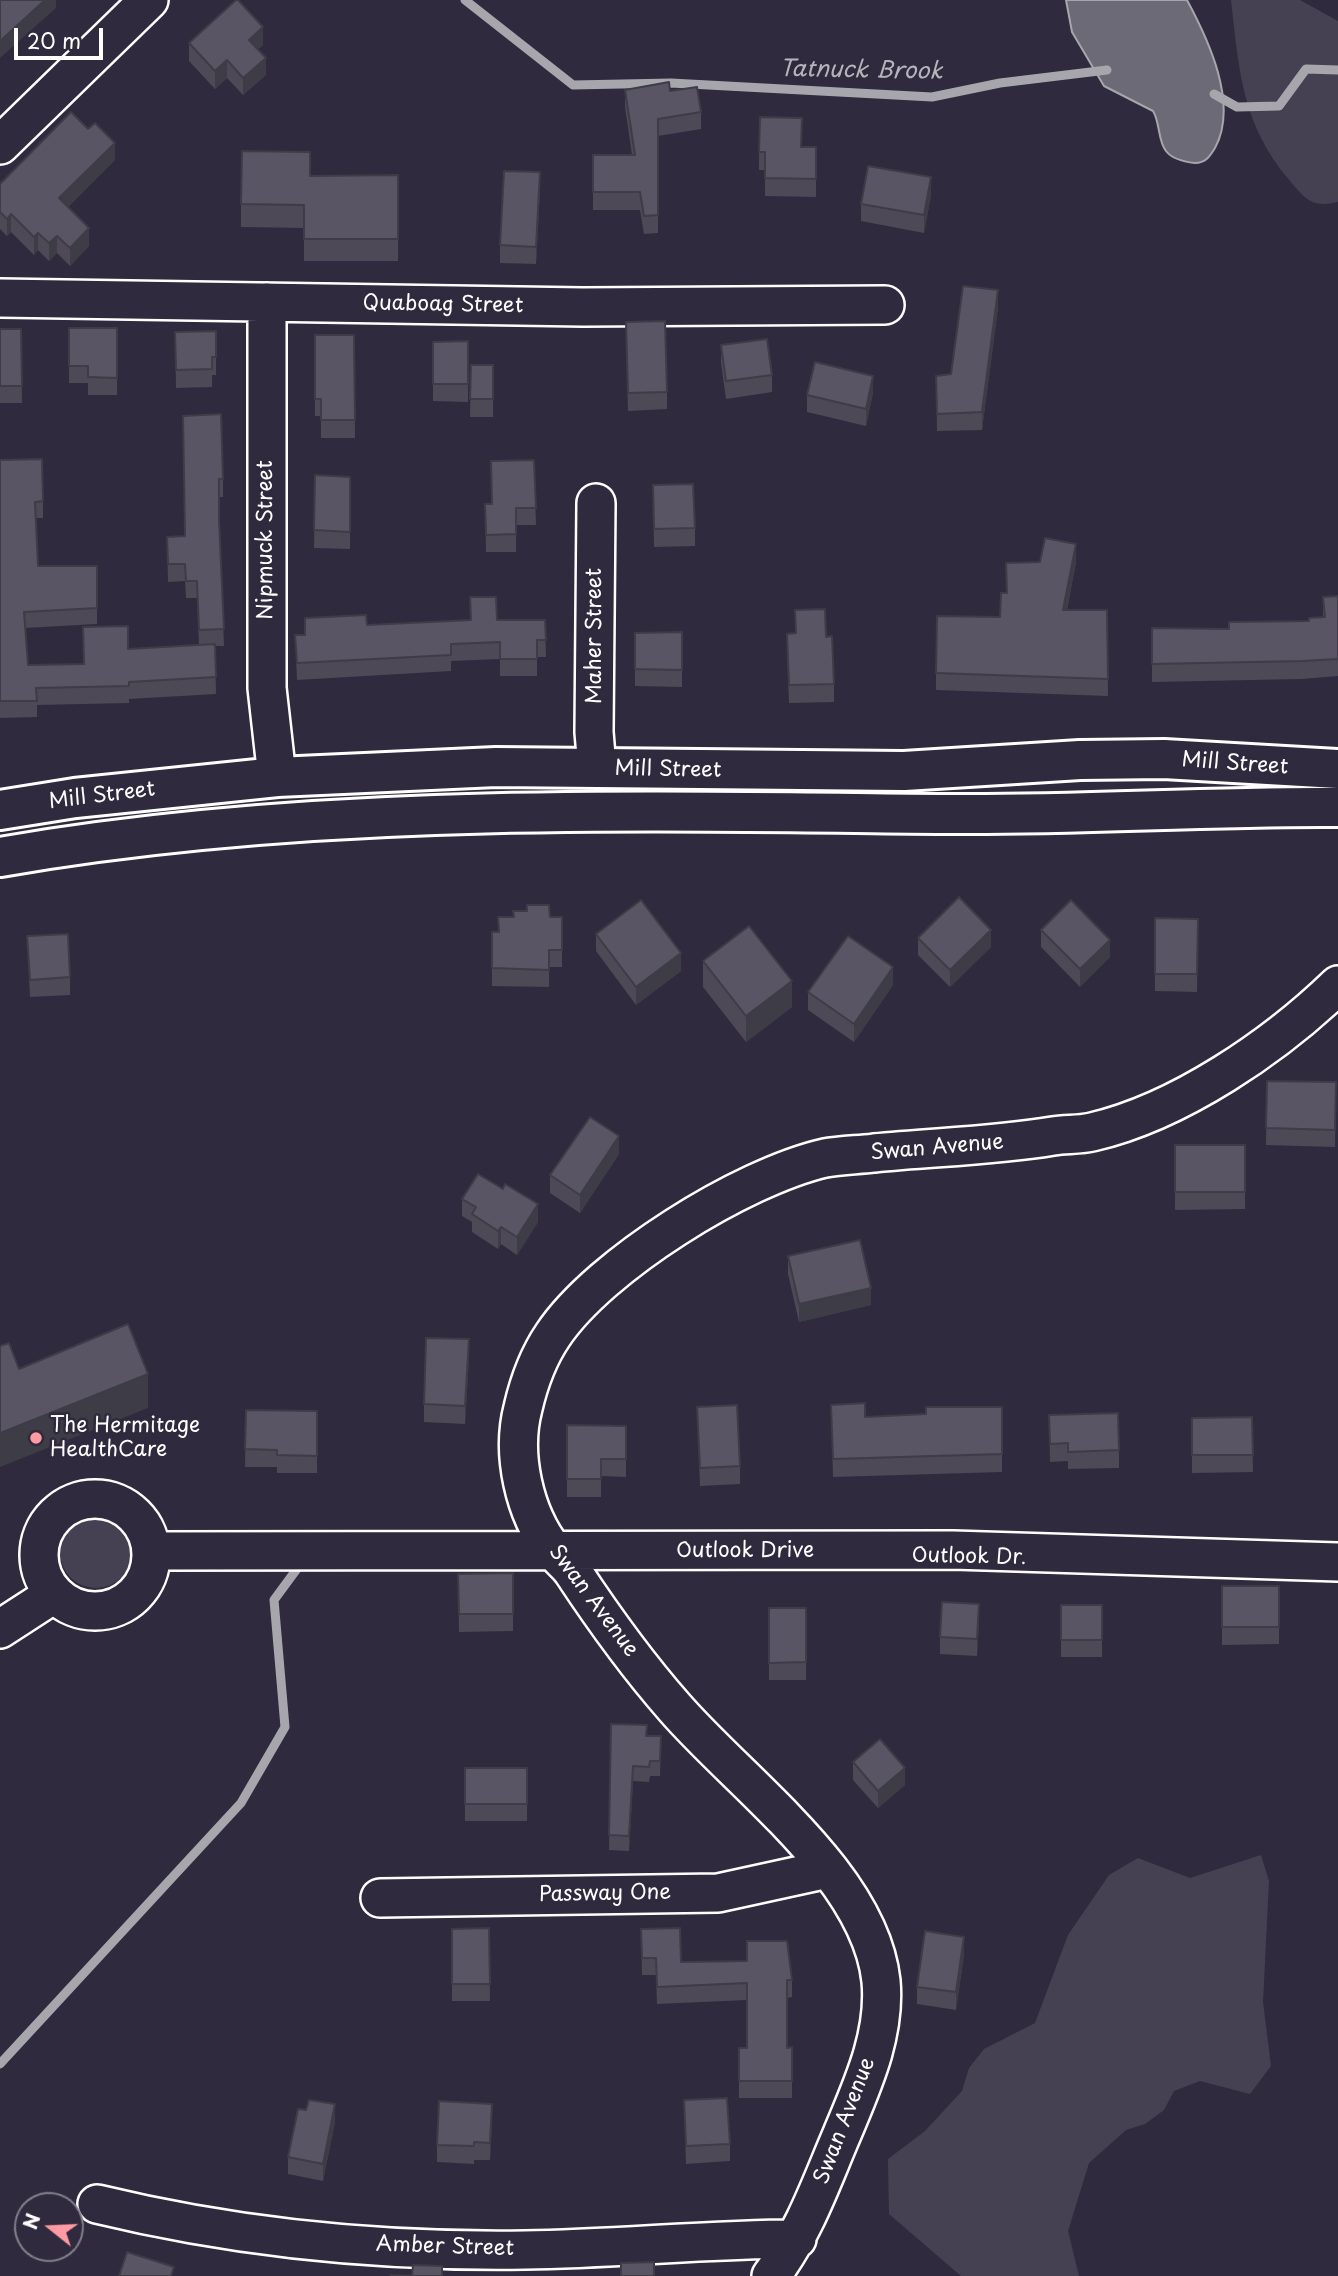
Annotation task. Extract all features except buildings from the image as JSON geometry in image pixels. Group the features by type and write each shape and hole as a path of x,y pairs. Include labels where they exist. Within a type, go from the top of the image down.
{"main road":[{"name":"Mill Street","path":"0,810 75,798 277,777 496,767 893,771 1080,760 1164,759 1338,769"},
{"name":"Mill Street","path":"0,857 85,842 216,828 432,814 1057,814 1226,806 1338,807"}],"street":[{"path":"0,145 149,0"},
{"name":"Quaboag Street","path":"0,298 583,307 885,305"},
{"name":"Nipmuck Street","path":"267,302 267,688 277,777"},
{"name":"Maher Street","path":"596,503 594,732 597,768"},
{"name":"Swan Avenue","path":"771,2276 797,2239 869,2069 882,1997 876,1955 857,1909 828,1869 674,1707 587,1595 570,1567 552,1549 530,1505 523,1482 519,1433 523,1409 538,1361 559,1328 587,1297 639,1253 708,1209 782,1172 826,1158 1090,1133 1180,1099 1255,1051 1312,1010 1338,985"},
{"path":"94,1499 120,1504 134,1514 145,1530 151,1551 148,1574 140,1588 118,1606 104,1611 81,1609 54,1594 42,1573 40,1546 51,1521 71,1505 94,1499"},
{"name":"Outlook Drive","path":"151,1551 953,1550 1338,1562"},
{"path":"0,1629 54,1594"},
{"name":"Passway One","path":"380,1898 718,1893 828,1869"},
{"name":"Amber Street","path":"97,2204 204,2227 294,2239 381,2245 526,2250 721,2239 797,2239"}],"shaded area":[{"path":"1066,0 1187,0 1204,33 1222,92 1222,131 1215,148 1207,158 1195,163 1172,156 1163,147 1153,111 1104,86 1072,32"},
{"path":"1231,0 1300,0 1338,21 1338,202 1322,204 1305,198 1274,160 1262,139 1252,118 1241,74"},
{"path":"96,1516 116,1522 126,1532 132,1552 126,1572 116,1582 96,1588 76,1582 66,1572 60,1552 66,1532 76,1522"},
{"path":"1261,1855 1269,1881 1263,2002 1271,2066 1250,2094 1200,2081 1174,2091 1164,2110 1145,2124 1126,2130 1089,2163 1068,2231 1079,2276 961,2276 889,2214 888,2159 925,2131 962,2091 969,2068 984,2049 1035,2023 1068,1935 1109,1875 1138,1858 1190,1878"}],"waterway":[{"name":"Tatnuck Brook","path":"465,0 573,85 671,83 932,97 1000,83 1107,70"},
{"name":"Tatnuck Brook","path":"1214,94 1237,107 1279,106 1306,69 1338,70"},
{"path":"0,2064 241,1803 285,1727 274,1600 302,1562"}],"place":[{"name":"The Hermitage HealthCare","path":"36,1438"}]}
